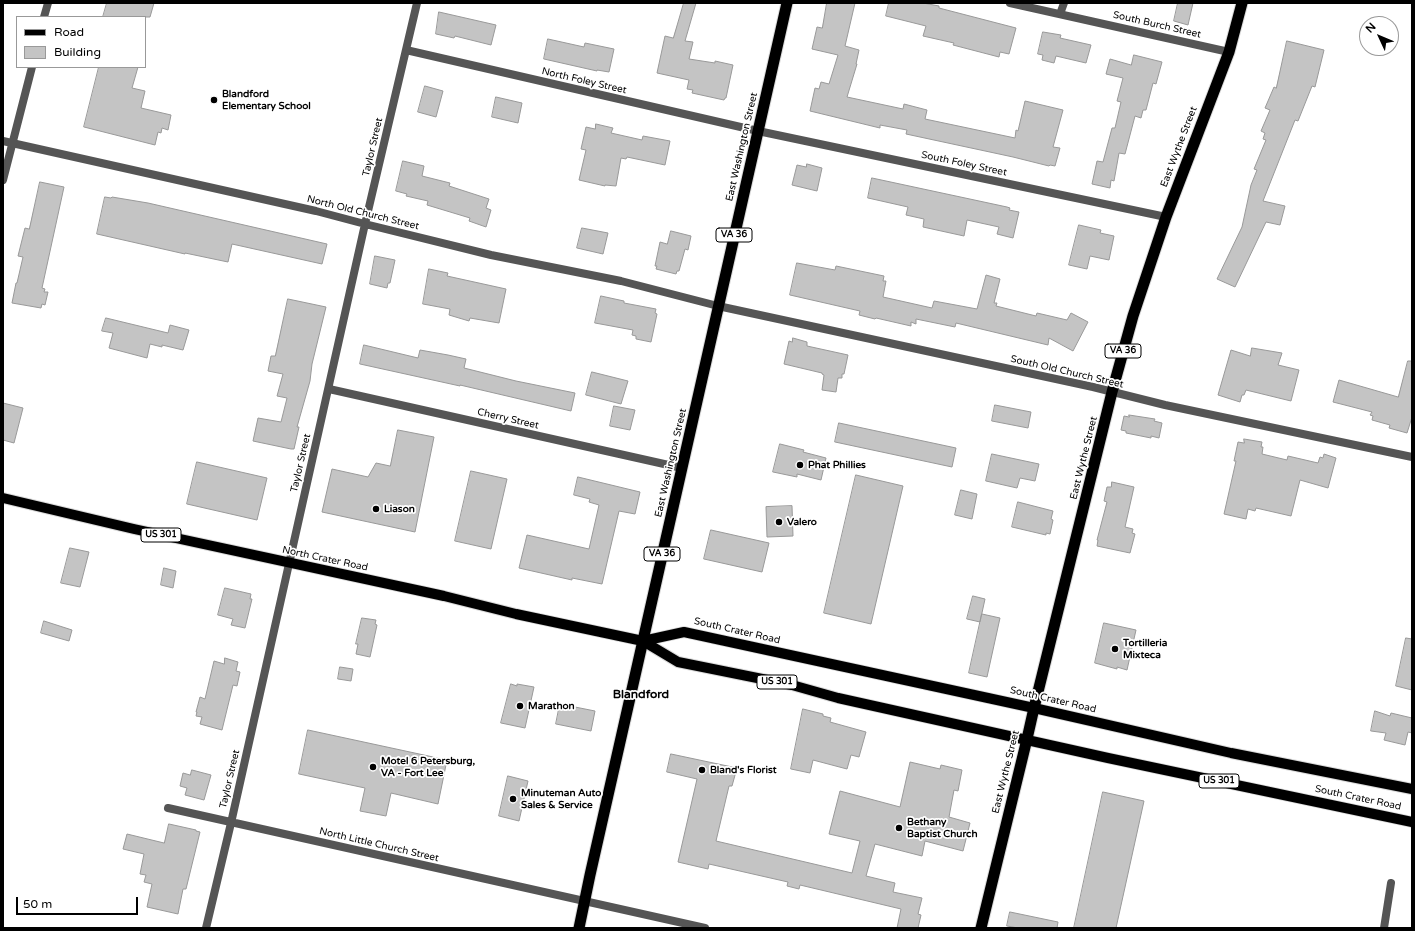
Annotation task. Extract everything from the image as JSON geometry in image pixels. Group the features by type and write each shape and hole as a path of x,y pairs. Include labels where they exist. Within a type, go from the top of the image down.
{"highway":[{"name":"East Washington Street","path":"579,928 787,3"},
{"name":"East Wythe Street","path":"981,928 1112,392 1133,316 1166,217 1228,52 1242,3"}],"main road":[{"name":"North Crater Road","path":"3,498 134,530 444,596 516,614 643,641"},
{"name":"South Crater Road","path":"643,641 684,632 1034,708 1231,753 1412,789"},
{"name":"South Crater Road","path":"643,641 678,662 792,685 846,699 1115,759 1412,822"}],"street":[{"path":"44,16 48,3"},
{"name":"Taylor Street","path":"206,928 329,389 365,224 417,3"},
{"name":"South Burch Street","path":"1010,3 1228,52"},
{"path":"1060,14 1064,3"},
{"name":"North Foley Street","path":"406,50 758,131"},
{"path":"3,180 32,68"},
{"name":"South Foley Street","path":"758,131 1166,217"},
{"name":"North Old Church Street","path":"3,141 316,211 491,255 621,281 718,306"},
{"name":"South Old Church Street","path":"718,306 1112,392 1165,405 1412,457"},
{"name":"Cherry Street","path":"329,389 682,468"},
{"name":"North Little Church Street","path":"168,808 705,928"},
{"path":"1384,928 1391,883"}],"building":[{"path":"107,3 154,3 150,17 103,16"},
{"path":"684,3 696,3 685,41 693,42 689,59 715,63 715,61 733,65 726,98 724,100 692,93 693,90 687,89 689,80 657,73 665,36 673,38"},
{"path":"827,3 855,3 845,46 859,50 857,64 847,97 903,109 904,104 927,110 925,119 1015,138 1025,101 1063,110 1053,147 1060,148 1055,166 1049,166 906,134 907,130 880,125 880,128 810,111 815,88 819,89 821,82 829,84 838,55 812,49 817,27 822,28"},
{"path":"889,3 923,3 939,6 939,8 1016,28 1009,54 1000,52 999,57 953,45 954,43 923,36 926,26 886,16"},
{"path":"1178,3 1193,3 1188,25 1174,21"},
{"path":"439,12 496,25 491,45 455,36 454,38 436,34"},
{"path":"1043,32 1061,35 1060,38 1091,45 1086,63 1056,56 1054,63 1042,60 1043,55 1038,54"},
{"path":"548,39 584,47 585,43 614,49 609,72 597,71 544,59"},
{"path":"1287,41 1324,50 1315,87 1312,86 1298,121 1295,120 1263,201 1285,206 1280,225 1266,222 1235,287 1217,279 1242,227 1251,185 1257,170 1254,169 1266,140 1263,139 1265,133 1261,131 1270,110 1265,108 1274,87 1276,88"},
{"path":"1134,55 1162,62 1156,84 1153,83 1146,110 1143,110 1141,118 1135,116 1125,154 1119,153 1114,181 1111,180 1110,188 1092,184 1097,161 1103,162 1112,128 1115,128 1121,102 1117,101 1123,78 1106,74 1110,59 1131,65"},
{"path":"99,68 138,68 132,88 145,91 141,108 171,115 168,130 162,128 161,133 158,132 155,145 84,127"},
{"path":"425,86 443,91 436,117 418,112"},
{"path":"496,97 522,103 518,123 492,117"},
{"path":"596,124 613,128 611,133 642,140 643,136 670,141 665,165 627,157 626,159 621,158 616,186 605,186 579,180 586,150 581,149 586,127 595,129"},
{"path":"403,161 424,166 422,176 450,183 449,186 489,199 486,208 491,210 486,227 469,221 470,218 427,205 428,201 406,196 407,194 396,191"},
{"path":"807,164 822,168 817,191 792,185 797,165 806,167"},
{"path":"872,178 1010,208 1009,210 1019,212 1013,238 997,234 999,227 967,220 964,236 923,227 924,219 906,215 908,207 868,198"},
{"path":"40,182 64,187 42,288 45,289 44,292 48,292 45,305 42,304 41,308 12,303 23,257 18,256 25,228 29,229"},
{"path":"105,197 148,203 327,244 322,264 232,244 228,262 97,234"},
{"path":"1079,225 1101,230 1100,233 1114,236 1109,260 1090,256 1087,269 1069,265"},
{"path":"582,228 608,233 603,254 577,248"},
{"path":"671,231 691,236 688,250 685,249 679,271 677,271 676,274 656,269 657,266 655,266 660,242 667,244"},
{"path":"375,256 395,260 390,283 388,283 387,288 370,284"},
{"path":"797,263 835,270 836,266 884,276 883,281 886,281 883,297 932,308 934,301 977,309 986,275 1000,279 994,303 997,303 996,306 1036,316 1037,313 1067,320 1071,313 1088,322 1073,351 1049,338 1048,345 956,323 955,327 916,319 916,324 911,322 911,326 875,319 859,315 860,311 790,295"},
{"path":"429,269 448,273 447,276 506,289 499,323 470,318 469,321 449,315 450,309 423,304"},
{"path":"601,296 624,301 624,303 656,309 655,313 657,314 651,342 636,339 636,336 632,335 633,330 595,323"},
{"path":"288,299 326,307 312,364 310,381 297,427 299,427 294,449 253,441 258,418 281,422 287,398 277,396 283,374 268,371 271,356 275,356"},
{"path":"106,318 168,333 170,325 189,330 183,350 150,344 147,358 109,348 113,333 102,331"},
{"path":"793,338 807,342 807,346 848,355 844,374 842,374 842,378 838,378 836,392 822,390 824,375 822,373 784,364 789,341 792,342"},
{"path":"364,345 418,358 420,350 466,359 464,368 516,381 575,393 571,411 460,385 360,364"},
{"path":"1252,348 1282,353 1278,365 1299,370 1291,401 1246,390 1244,395 1242,395 1240,402 1218,395 1231,350 1250,356"},
{"path":"1408,361 1412,361 1412,417 1407,433 1389,428 1390,425 1372,420 1373,416 1370,415 1372,412 1333,402 1339,380 1398,397"},
{"path":"592,372 628,381 621,404 586,395"},
{"path":"3,403 23,408 14,443 3,440"},
{"path":"995,405 1031,412 1028,428 992,421"},
{"path":"614,406 635,410 630,430 610,426"},
{"path":"1129,415 1155,419 1154,421 1162,423 1159,438 1126,433 1126,431 1121,430 1124,416 1129,417"},
{"path":"839,423 956,448 952,467 835,442"},
{"path":"398,430 434,437 415,532 322,512 332,469 368,477 376,463 390,466"},
{"path":"1244,439 1262,442 1262,454 1287,460 1288,456 1318,463 1320,457 1323,458 1324,454 1336,458 1328,488 1300,480 1291,516 1256,508 1255,511 1248,509 1246,519 1224,514 1236,461 1234,461 1238,442 1244,443"},
{"name":"Phat Phillies","path":"780,444 804,450 803,452 826,458 821,480 797,474 797,477 773,472"},
{"path":"992,454 1039,464 1035,481 1020,478 1017,488 986,481"},
{"path":"197,462 267,478 257,520 187,504"},
{"path":"471,471 507,479 491,549 455,541"},
{"path":"856,475 903,486 871,624 824,613"},
{"path":"578,477 640,492 635,514 619,511 602,584 572,578 572,580 519,568 527,535 589,549 599,505 589,502 590,499 574,495"},
{"path":"1112,482 1134,487 1125,527 1133,529 1132,533 1135,534 1130,553 1097,546 1097,540 1107,502 1104,501 1107,487 1111,487"},
{"path":"961,490 977,494 972,519 955,515"},
{"path":"1018,502 1053,511 1050,534 1046,533 1046,535 1012,527"},
{"name":"Valero","path":"792,506 793,536 767,537 766,507"},
{"name":"Valero","path":"711,530 769,543 762,572 704,559"},
{"path":"70,548 89,552 80,587 61,583"},
{"path":"164,568 176,571 173,588 161,585"},
{"path":"225,588 251,594 250,599 252,599 245,628 231,625 233,619 218,615"},
{"path":"973,596 985,599 980,622 967,619"},
{"path":"982,614 1000,618 987,677 969,673"},
{"path":"362,618 376,620 375,624 377,625 370,657 356,654 358,644 356,644"},
{"path":"44,621 72,630 69,641 41,633"},
{"path":"1104,623 1136,630 1127,670 1095,663"},
{"path":"1406,638 1412,639 1412,690 1396,686"},
{"path":"225,658 238,662 236,671 240,672 237,686 233,685 222,730 200,724 202,717 196,716 196,712 200,697 205,699 214,661 224,664"},
{"path":"340,667 353,669 351,681 338,679"},
{"name":"Marathon","path":"511,684 517,686 517,684 534,687 525,728 501,723"},
{"name":"Marathon","path":"560,704 595,711 591,731 556,724"},
{"path":"803,709 823,714 823,716 831,718 830,722 866,732 859,757 851,755 847,769 813,760 810,773 791,769"},
{"path":"1375,711 1390,716 1391,713 1412,718 1412,733 1408,732 1405,745 1384,740 1386,733 1371,731"},
{"name":"Motel 6 Petersburg, VA - Fort Lee","path":"308,730 447,760 438,804 391,793 386,816 360,811 365,788 299,774"},
{"path":"671,754 737,768 732,786 729,786 716,841 852,873 860,841 829,834 840,791 900,807 910,762 940,769 941,765 962,770 958,791 954,790 949,817 970,823 963,851 925,841 922,856 875,844 866,876 895,883 893,892 922,898 918,914 921,915 918,928 897,928 901,909 800,885 799,889 787,886 788,882 709,864 708,869 678,862 697,779 667,772"},
{"path":"192,770 211,775 204,800 185,795 187,788 180,786 183,773 190,775"},
{"name":"Minuteman Auto Sales & Service","path":"508,776 528,781 519,821 499,816"},
{"path":"1103,792 1144,801 1116,928 1074,928"},
{"path":"169,824 200,832 186,889 183,889 178,914 147,907 152,884 144,882 146,875 140,874 144,854 123,849 127,834 164,843"},
{"path":"1010,912 1058,922 1057,928 1018,928 1007,926"}],"place":[{"name":"Blandford Elementary School","path":"214,100"},
{"name":"Phat Phillies","path":"800,465"},
{"name":"Liason","path":"376,509"},
{"name":"Valero","path":"779,522"},
{"name":"Tortilleria Mixteca","path":"1115,649"},
{"name":"Marathon","path":"520,706"},
{"name":"Motel 6 Petersburg, VA - Fort Lee","path":"373,767"},
{"name":"Bland's Florist","path":"702,770"},
{"name":"Minuteman Auto Sales & Service","path":"513,799"},
{"name":"Bethany Baptist Church","path":"899,828"}],"district":[{"name":"Blandford","path":"641,695"}]}
